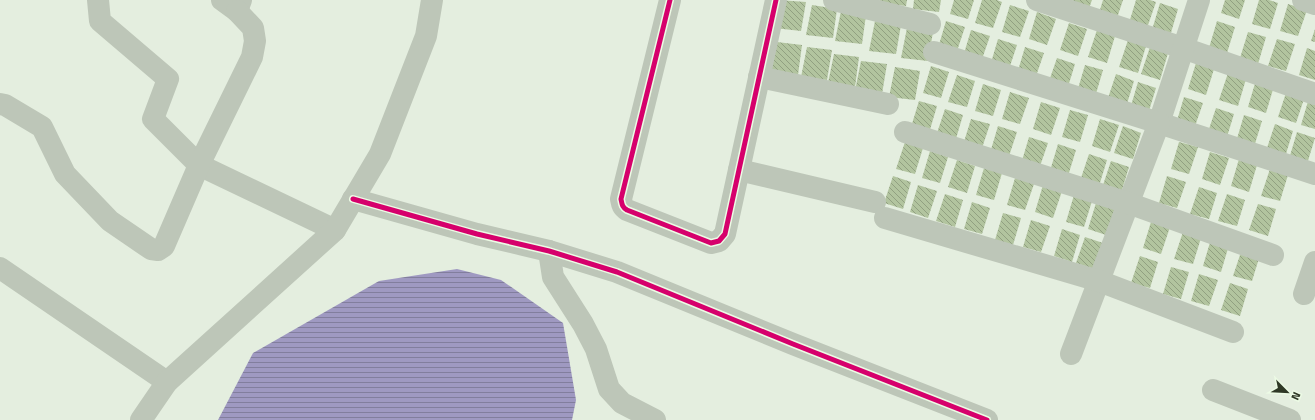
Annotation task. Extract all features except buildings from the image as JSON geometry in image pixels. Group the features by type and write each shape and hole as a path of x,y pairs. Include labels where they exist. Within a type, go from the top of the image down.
{"street":[{"path":"98,0 100,21 168,79 153,120 199,165 335,230"},
{"path":"141,420 167,382 335,230 380,154 426,36 432,0"},
{"path":"670,0 621,199 624,208 627,210 711,243 719,242 725,234 776,0"},
{"path":"834,0 930,24"},
{"path":"1037,0 1183,48 1315,94"},
{"path":"1071,354 1159,123 1199,0"},
{"path":"1302,0 1315,4"},
{"path":"0,104 5,104 42,127 65,174 110,220 151,249 158,250 164,246 199,165 252,57 255,41 253,28 234,4"},
{"path":"934,52 1315,174"},
{"path":"759,77 888,104"},
{"path":"905,132 1128,203 1273,255"},
{"path":"739,170 880,210 1099,281 1233,332"},
{"path":"354,200 477,234 549,251 618,272 793,344 987,420"},
{"path":"549,251 553,277 583,324 596,349 609,389 622,403 655,420"},
{"path":"1304,294 1315,262"},
{"path":"0,268 167,382"},
{"path":"1213,390 1290,420"}],"shaded area":[{"path":"457,269 501,280 563,323 576,400 572,420 218,420 253,353 379,281"}],"cycle path":[{"path":"670,0 621,199 623,207 627,210 711,243 719,241 725,234 776,0"},
{"path":"353,199 477,234 549,251 617,272 793,344 987,420"}]}
